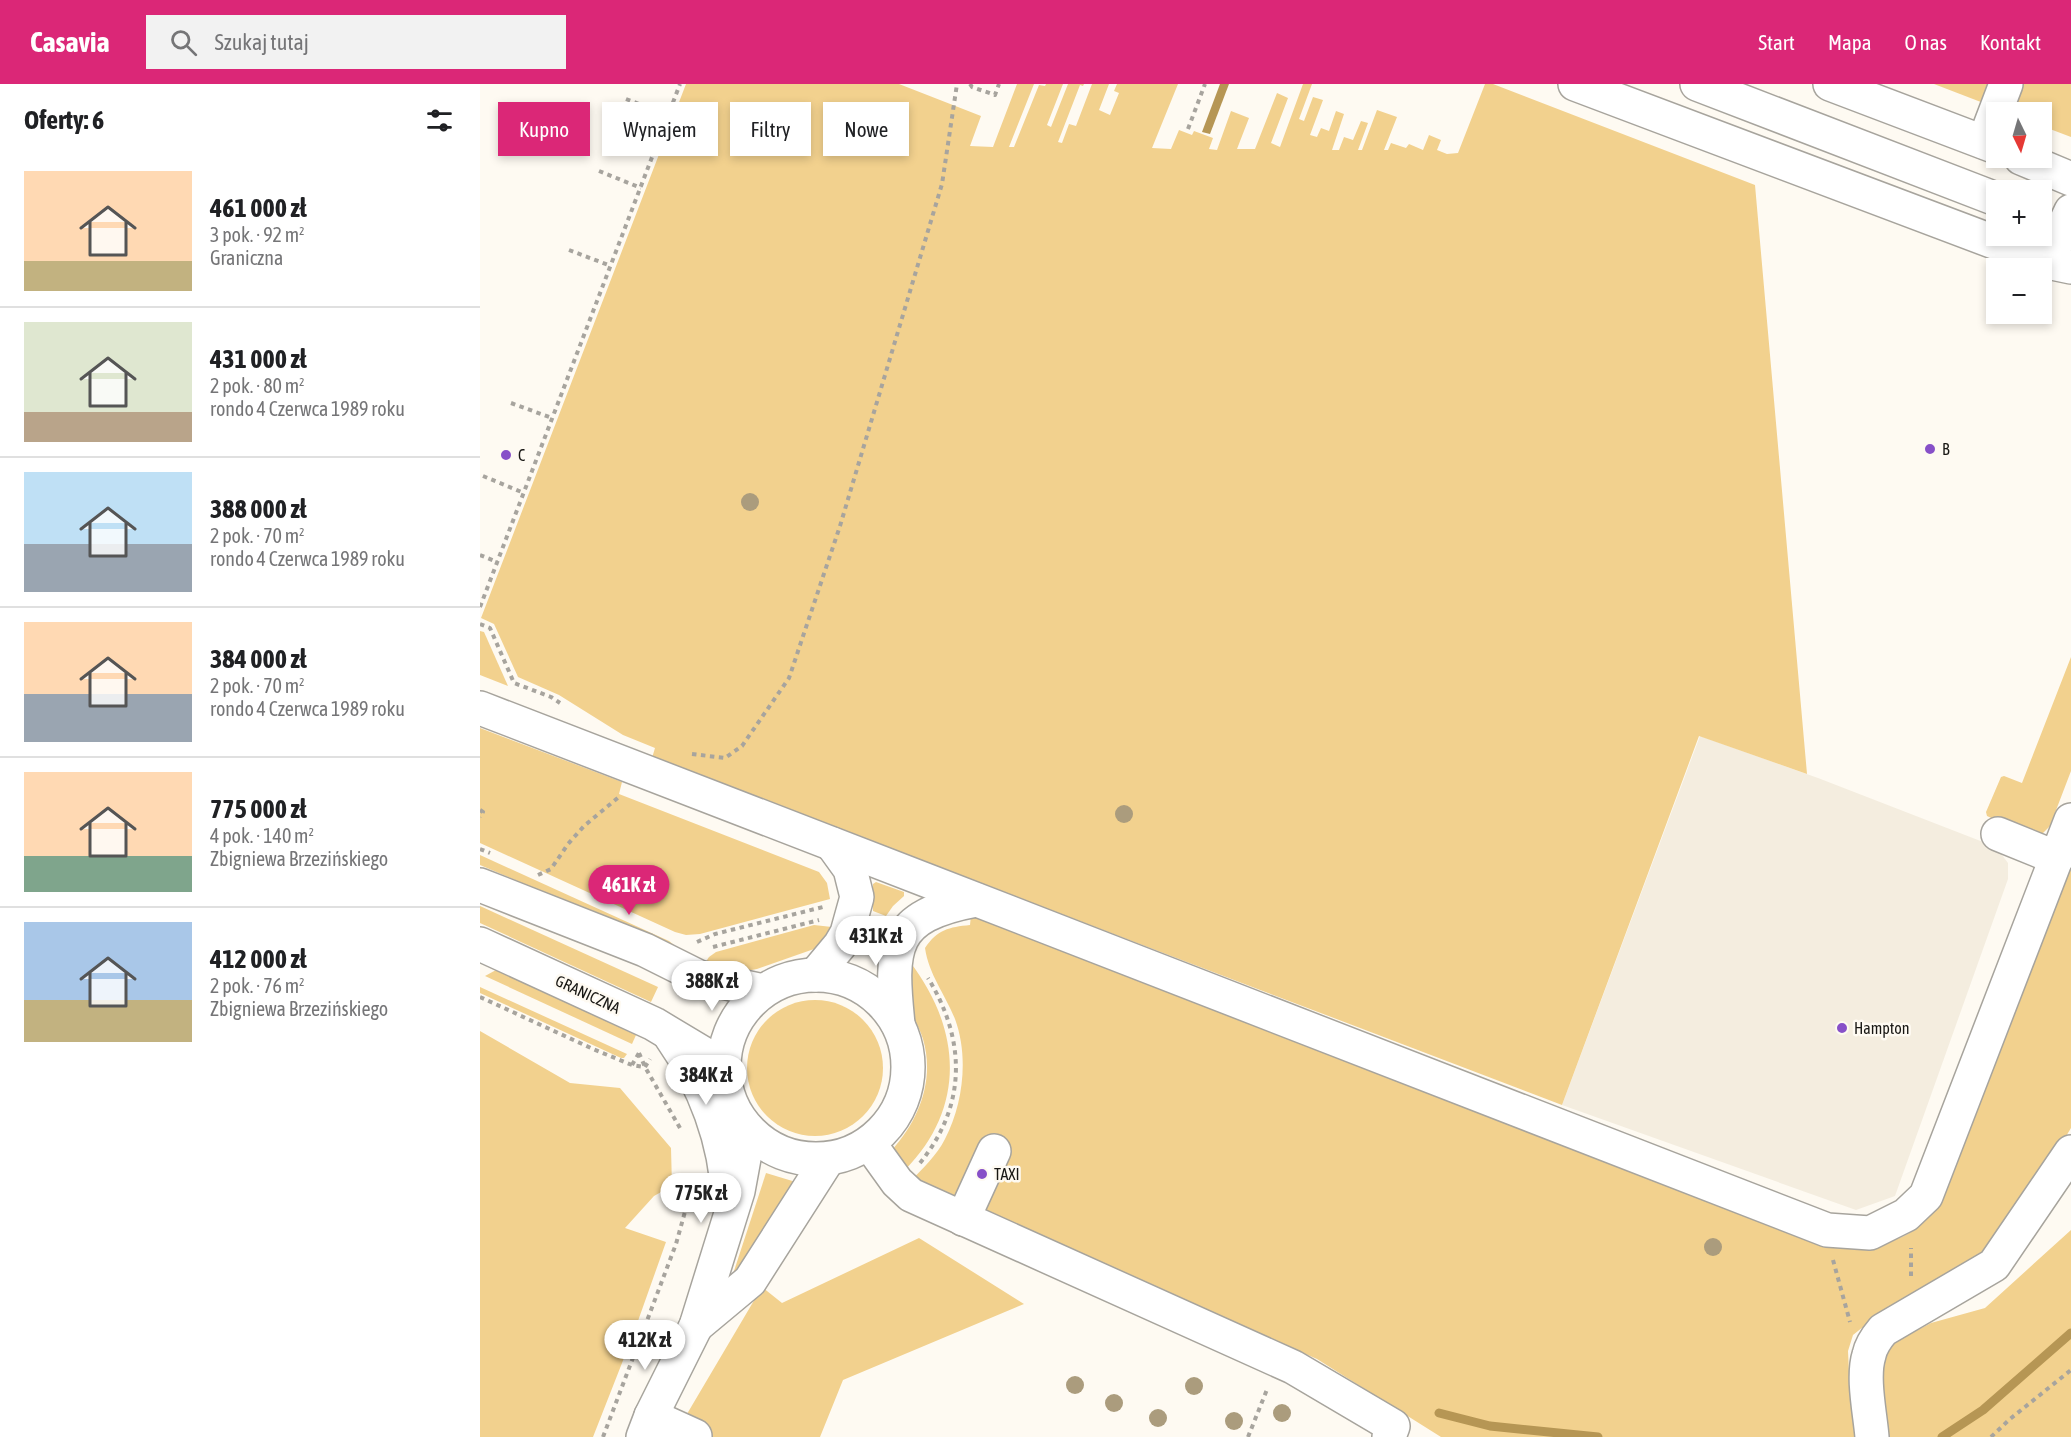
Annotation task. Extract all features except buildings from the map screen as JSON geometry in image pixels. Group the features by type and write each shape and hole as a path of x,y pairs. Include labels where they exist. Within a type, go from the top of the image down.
{"main road":[{"path":"1575,84 2059,264 2062,220"},
{"path":"1696,84 1986,195"},
{"path":"1830,84 1986,142"},
{"path":"2001,102 2006,84"},
{"path":"2045,168 2071,179"},
{"path":"480,708 1427,1072 1827,1230 1870,1233 1906,1215 1926,1197 2071,820"},
{"path":"1998,834 2057,858"},
{"path":"815,975 847,933 857,897 850,869 832,844"},
{"path":"480,885 645,950 693,974 763,991"},
{"path":"898,1024 878,998 849,981 815,975 788,979 763,991 750,1003 735,1024 726,1048 724,1066 727,1093 746,1129 780,1152 803,1159 828,1159 851,1152 869,1143 894,1117 906,1087 908,1055 898,1024 893,979 896,955 903,935 918,920 946,905 976,900"},
{"name":"GRANICZNA","path":"480,944 666,1031 724,1066"},
{"path":"666,1031 684,1056 710,1110 719,1137 728,1195 728,1224"},
{"path":"695,1436 647,1426 696,1326 728,1224 743,1166 746,1129"},
{"path":"869,1143 897,1182 911,1195 1293,1367 1393,1426 1389,1437"},
{"path":"963,1219 994,1151"},
{"path":"1872,1437 1866,1370 1874,1342 1883,1329 1994,1265 2071,1152"},
{"path":"696,1326 750,1281 828,1159"}],"path":[{"path":"673,102 680,84"},
{"path":"692,754 725,758 742,746 789,678 840,526 942,184 957,84"},
{"path":"970,84 972,87 994,95 999,84"},
{"path":"1188,129 1205,84"},
{"path":"626,99 634,102"},
{"path":"480,607 653,156"},
{"path":"599,171 641,188"},
{"path":"569,250 611,266"},
{"path":"511,403 552,418"},
{"path":"483,476 524,493"},
{"path":"480,555 497,562"},
{"path":"538,875 551,869 584,826 621,795"},
{"path":"480,810 483,812 480,817"},
{"path":"691,944 715,934 828,907"},
{"path":"705,952 720,945 811,921 828,921"},
{"path":"897,1182 921,1162 939,1136 951,1107 956,1074 953,1033 936,990 926,975"},
{"path":"480,997 593,1049 632,1065 645,1067 682,1131"},
{"path":"603,1437 676,1244 696,1174"},
{"path":"1906,1215 1912,1229 1911,1314"},
{"path":"1827,1230 1853,1335 1869,1355"},
{"path":"1248,1437 1279,1361"},
{"path":"1991,1437 2071,1370"}],"shaded area":[{"path":"686,84 899,84 981,116 970,146 993,147 1017,84 1034,84 1009,147 1014,147 1039,85 1063,84 1047,125 1051,127 1068,84 1084,84 1080,85 1058,142 1062,143 1069,124 1076,126 1092,84 1109,84 1099,110 1110,115 1119,93 1114,91 1117,84 1178,84 1152,148 1171,149 1179,130 1192,135 1194,131 1213,138 1209,149 1217,150 1231,111 1249,118 1237,149 1255,149 1277,93 1288,98 1271,143 1280,147 1303,84 1312,84 1299,119 1304,121 1313,97 1323,100 1310,135 1317,137 1321,128 1329,131 1336,111 1344,114 1332,150 1339,150 1344,137 1353,140 1361,121 1368,123 1358,150 1362,150 1377,110 1397,117 1384,150 1388,150 1391,143 1406,148 1409,144 1423,150 1429,135 1441,140 1437,150 1447,154 1458,153 1485,84 1493,84 1755,185 1807,774 1699,736 1562,1105 652,758 655,748 623,735 559,695 518,677 494,624 481,618 658,156 718,156 718,102 679,102"},
{"path":"1220,84 1229,84 1210,134 1202,132"},
{"path":"1934,84 1994,84 1986,104"},
{"path":"2018,84 2071,84 2071,137 2052,130 2052,102 2011,102"},
{"path":"480,631 484,632 508,686 480,675"},
{"path":"2071,657 2071,771 2050,826 2043,833 2021,831 1987,816 1986,812 2001,777 2022,783"},
{"path":"480,728 622,782 619,794 819,872 827,883 830,899 700,934 686,935 480,843"},
{"path":"1700,736 1818,778 1996,847 2008,863 2008,879 1895,1196 1856,1210 1562,1105"},
{"path":"480,855 669,941 676,949 480,865"},
{"path":"2071,865 2071,1128 2028,1199 2001,1235 1976,1259 1873,1319 1853,1335 1848,1351 1849,1372 1887,1346 1931,1323 1985,1308 2071,1230 2071,1437 1441,1437 1317,1359 910,1182 942,1145 956,1111 962,1080 962,1049 955,1019 930,967 925,948 944,930 970,925 971,915 1829,1242 1885,1242 1911,1232 1923,1222 1947,1189"},
{"path":"876,882 904,892 904,896 886,916 873,911 873,884"},
{"path":"480,906 658,987 651,1002 480,923"},
{"path":"814,925 832,927 830,933 814,949 757,969 746,971 705,963 716,952"},
{"path":"910,962 940,1014 947,1041 950,1068 947,1095 939,1121 925,1146 905,1170 892,1150 917,1113 926,1084 927,1069 923,1039 909,1004"},
{"path":"496,970 636,1035 632,1044 485,976"},
{"path":"480,987 627,1054 621,1058 480,993"},
{"path":"815,1000 841,1005 853,1011 863,1020 872,1030 878,1042 883,1068 878,1094 872,1106 863,1116 853,1125 841,1131 815,1136 789,1131 777,1125 767,1116 758,1106 752,1094 747,1068 752,1042 758,1030 767,1020 777,1011 789,1005"},
{"path":"480,1031 570,1083 620,1088 671,1148 672,1186 654,1196 625,1228 666,1242 593,1437 480,1437"},
{"path":"766,1173 799,1183 738,1272 734,1271"},
{"path":"919,1238 1024,1304 843,1380 820,1437 696,1437 684,1419 762,1287 782,1303"}],"waterway":[{"path":"1942,1437 1983,1410 2071,1333"},
{"path":"1439,1413 1490,1426 1598,1437"}],"place":[{"name":"B","path":"1930,449"},
{"name":"C","path":"506,455"},
{"name":"Hampton","path":"1842,1028"},
{"name":"TAXI","path":"982,1174"}]}
